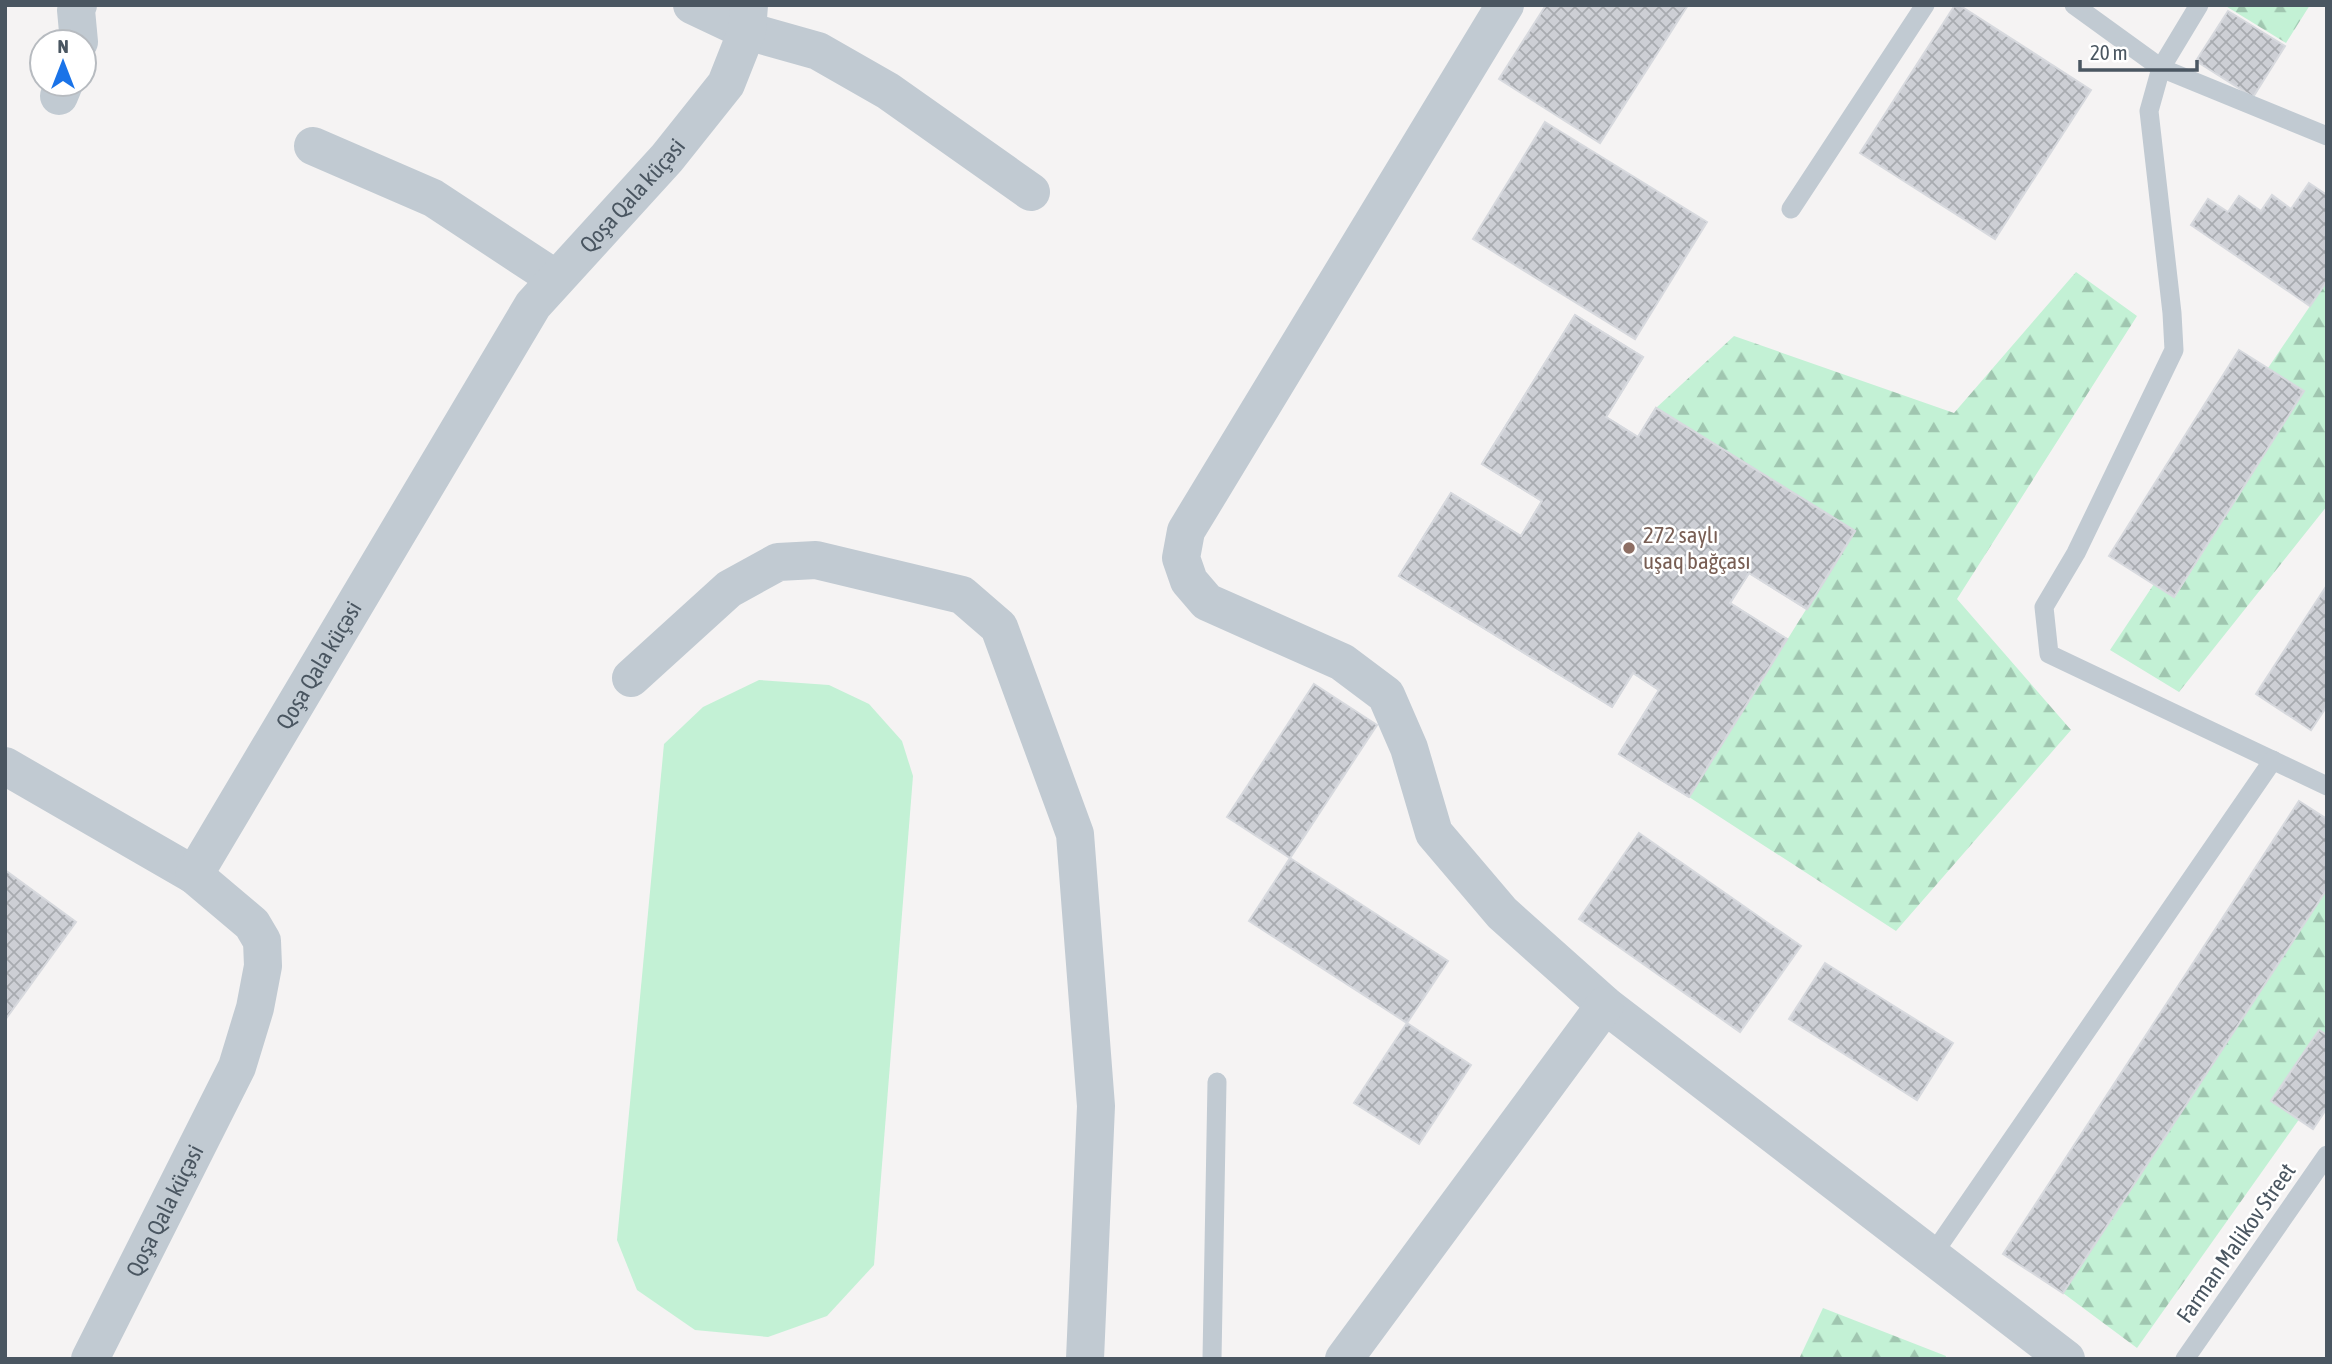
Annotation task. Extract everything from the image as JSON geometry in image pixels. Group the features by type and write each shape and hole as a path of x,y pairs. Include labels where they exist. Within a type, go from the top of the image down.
{"street":[{"path":"78,5 78,28"},
{"path":"692,5 748,18 818,51 888,91 1031,192"},
{"path":"1504,5 1186,531 1181,558 1189,581 1207,602 1342,662 1386,695 1409,748 1434,833 1502,913 1605,1005 2053,1355"},
{"name":"Qoşa Qala küçəsi","path":"90,1359 237,1067 255,1008 263,966 262,941 252,924 194,874 533,305 667,158 726,84 748,18"},
{"path":"313,146 433,198 556,279"},
{"path":"631,678 729,589 778,562 816,560 962,595 999,628 1075,834 1096,1106 1084,1359"},
{"path":"5,766 194,874"},
{"path":"1344,1359 1605,1005"}],"lane":[{"path":"1791,209 1925,5"},
{"path":"2074,5 2161,68 2327,136"},
{"path":"2199,5 2161,68 2149,111 2174,350 2076,553 2044,607 2049,654 2327,786"},
{"path":"1931,1258 2273,760"},
{"path":"1212,1359 1217,1082"},
{"name":"Farman Malikov Street","path":"2185,1359 2327,1155"}],"green space":[{"path":"2224,5 2310,5 2286,43"},
{"path":"2076,272 2137,316 1957,599 2071,730 1896,931 1689,797 1855,531 1656,408 1734,336 1954,413"},
{"path":"2327,281 2327,506 2179,692 2110,650 2154,584 2175,597 2304,391 2268,368"},
{"path":"759,680 829,685 869,704 902,741 913,776 874,1265 827,1316 768,1337 695,1330 637,1290 617,1240 664,744 703,707"},
{"path":"2327,889 2327,1080 2137,1348 2063,1293"},
{"path":"1823,1308 1946,1356 1945,1359 1799,1359"}],"building":[{"path":"1546,5 1688,5 1600,143 1499,79"},
{"path":"1955,5 1959,5 2091,90 1995,239 1860,153"},
{"path":"2228,11 2285,46 2253,97 2196,61"},
{"path":"1545,122 1707,222 1635,339 1473,239"},
{"path":"2309,183 2327,195 2327,281 2310,306 2191,225 2208,199 2228,212 2239,196 2261,211 2272,195 2291,209"},
{"path":"1575,315 1643,357 1606,417 1638,437 1656,408 1855,531 1807,609 1749,573 1730,603 1787,639 1689,797 1619,754 1659,690 1633,673 1612,707 1399,576 1451,493 1521,536 1542,501 1482,464","holes":["1598,474 1717,550 1666,630 1547,554"]},
{"path":"1575,315 1643,357 1606,417 1638,437 1656,408 1855,531 1807,609 1749,573 1730,603 1787,639 1689,797 1619,754 1659,690 1633,673 1612,707 1399,576 1451,493 1521,536 1542,501 1482,464"},
{"path":"2239,350 2304,391 2174,597 2109,556"},
{"path":"2327,585 2327,706 2311,730 2256,694"},
{"path":"1314,684 1377,725 1290,858 1227,817"},
{"path":"2299,801 2327,819 2327,889 2063,1293 2003,1254"},
{"path":"1639,833 1801,946 1740,1032 1579,919"},
{"path":"1290,858 1448,961 1407,1023 1249,921"},
{"path":"5,870 76,922 5,1020"},
{"path":"1825,963 1953,1043 1917,1100 1789,1019"},
{"path":"1407,1023 1471,1065 1419,1144 1354,1103"},
{"path":"2319,1030 2327,1035 2327,1108 2313,1129 2271,1101"}],"place":[{"name":"272 saylı uşaq bağçası","path":"1629,548"}]}
